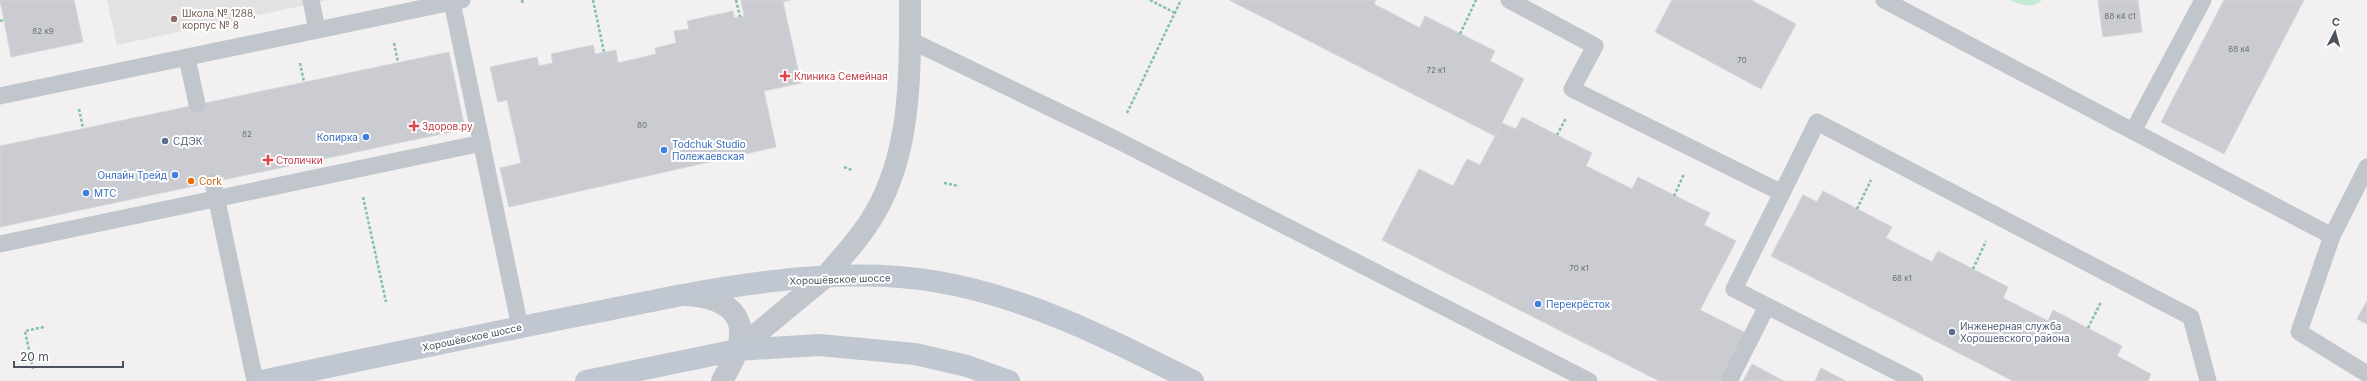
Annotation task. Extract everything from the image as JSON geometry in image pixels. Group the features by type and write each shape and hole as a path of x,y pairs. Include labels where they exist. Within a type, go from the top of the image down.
{"main road":[{"name":"Хорошёвское шоссе","path":"262,381 520,327 684,295 763,282 883,276 933,281 984,292 1038,309 1101,335 1193,381"},
{"path":"586,381 738,350 818,345 915,354 967,366 1010,381"}],"street":[{"path":"722,381 738,350 824,278 855,243 875,213 893,175 907,114 910,0"},
{"name":"Хорошёвское шоссе","path":"684,295 707,297 726,304 736,316 740,334 738,350"}],"lane":[{"path":"311,0 317,30"},
{"path":"1509,0 1596,46 1572,89 1782,194"},
{"path":"1884,0 2332,236"},
{"path":"2133,131 2203,0"},
{"path":"0,96 187,58 434,3 457,1 482,143 520,327"},
{"path":"910,40 1115,139 1589,381"},
{"path":"187,58 197,104"},
{"path":"1916,381 1734,289 1782,194 1816,122 2191,317 2208,381"},
{"path":"0,244 482,143"},
{"path":"2367,167 2332,236 2300,332 2367,374"},
{"path":"213,182 255,381"},
{"path":"1729,381 1767,306"}],"path":[{"path":"522,0 523,5"},
{"path":"593,0 604,52"},
{"path":"736,0 740,17"},
{"path":"1150,0 1175,13"},
{"path":"1115,139 1181,0"},
{"path":"1460,34 1476,0"},
{"path":"0,21 4,20"},
{"path":"844,167 852,170"},
{"path":"357,169 386,302"},
{"path":"944,183 959,186"},
{"path":"33,369 25,331 44,327"}],"shaded area":[{"name":"Школа № 1288, корпус № 8","path":"107,0 329,0 117,45"}],"green space":[{"path":"2010,0 2042,0 2038,3 2030,5 2022,5"}],"building":[{"path":"0,0 74,0 83,42 11,57"},
{"path":"741,0 790,0 783,2 801,83 764,91 776,147 509,207 500,168 521,163 507,100 498,102 490,67 537,57 539,66 553,63 551,54 593,45 595,54 616,50 618,63 656,54 655,48 676,43 674,31 689,29 687,21 733,11 734,18 744,16"},
{"path":"1229,0 1376,0 1374,4 1420,28 1425,16 1495,51 1490,61 1524,79 1495,136"},
{"path":"1672,0 1751,0 1796,24 1761,89 1655,32"},
{"path":"2098,0 2138,0 2142,32 2103,37"},
{"path":"2224,0 2304,0 2224,154 2161,122"},
{"path":"449,52 465,129 0,227 0,146"},
{"path":"1522,117 1592,153 1586,166 1632,189 1638,177 1710,213 1704,225 1736,241 1700,310 1746,333 1721,381 1659,381 1382,240 1419,169 1453,186 1467,159 1480,165 1502,123 1516,129"},
{"path":"1823,191 1892,227 1886,238 1932,262 1938,251 2008,287 2003,298 2048,321 2053,310 2122,346 2117,356 2151,374 2148,381 2013,381 1771,256 1803,195 1817,202"},
{"path":"2367,301 2367,324 2357,319"},
{"path":"1752,364 1784,381 1743,381"},
{"path":"1821,368 1846,381 1815,381"}],"place":[{"name":"Школа № 1288, корпус № 8","path":"174,19"},
{"name":"Клиника Семейная","path":"785,76"},
{"name":"Здоров.ру","path":"414,126"},
{"name":"Копирка","path":"366,137"},
{"name":"СДЭК","path":"165,141"},
{"name":"Todchuk Studio Полежаевская","path":"664,150"},
{"name":"Столички","path":"268,160"},
{"name":"Онлайн Трейд","path":"175,175"},
{"name":"Cork","path":"191,181"},
{"name":"МТС","path":"86,193"},
{"name":"Перекрёсток","path":"1538,304"},
{"name":"Инженерная служба Хорошевского района","path":"1952,332"}]}
